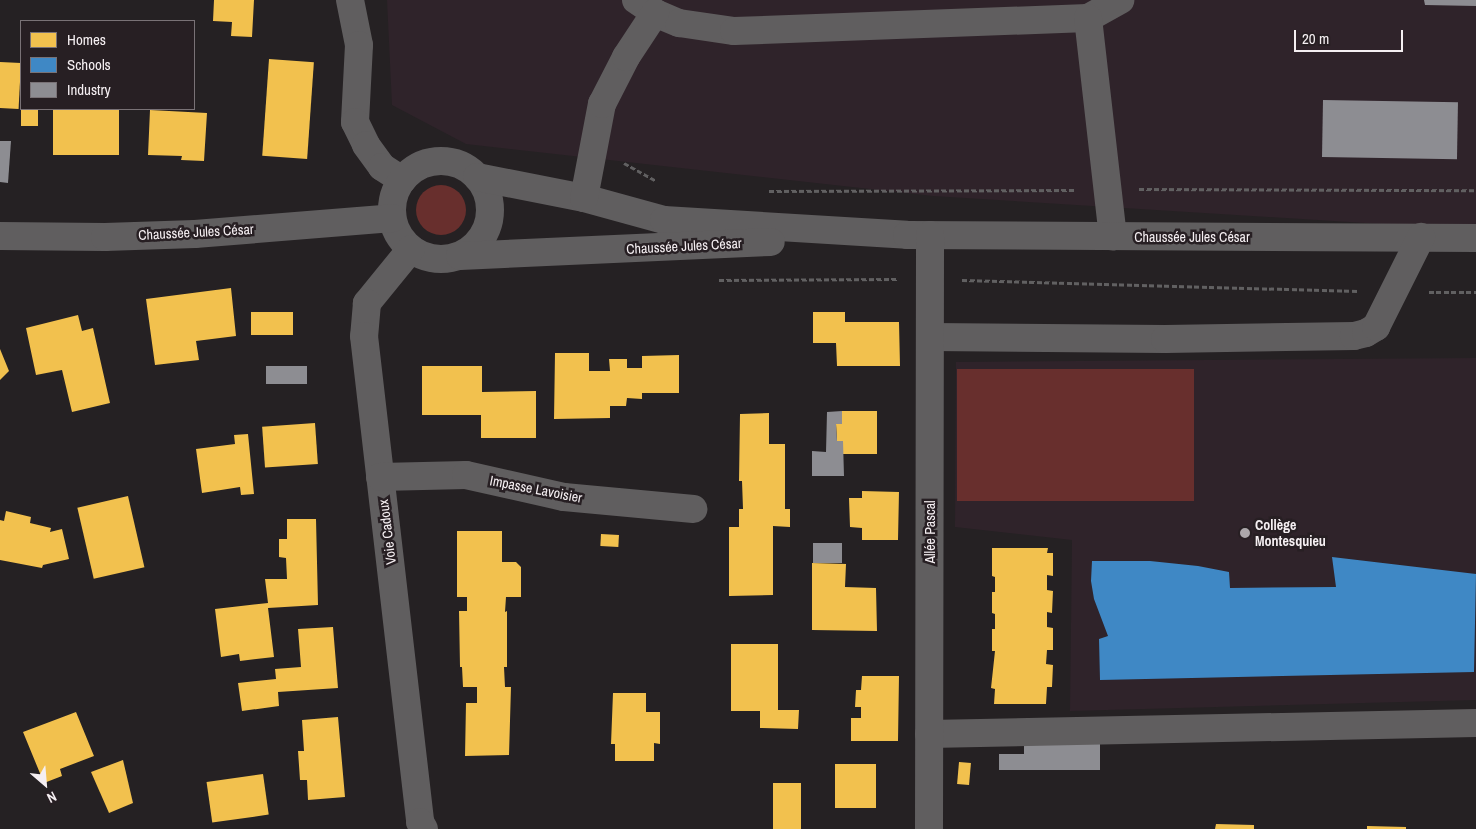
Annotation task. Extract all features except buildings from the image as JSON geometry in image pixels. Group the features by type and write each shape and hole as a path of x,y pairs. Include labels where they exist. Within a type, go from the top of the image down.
{"street":[{"path":"350,0 359,45 355,122 366,145 382,167 402,180"},
{"path":"584,198 602,104 626,57 646,6 679,23 734,31 1088,18 1120,0"},
{"path":"1088,18 1113,237"},
{"path":"433,162 449,162 464,167 477,176 486,190 490,205 489,220 484,236 473,248 460,256 443,260 431,259 411,249 402,241 392,218 395,192 402,180 418,167 433,162"},
{"name":"Chaussée Jules César","path":"477,176 584,198 664,220 919,235 1476,238"},
{"name":"Chaussée Jules César","path":"0,236 105,237 195,234 392,218"},
{"name":"Chaussée Jules César","path":"460,256 919,235"},
{"name":"Allée Pascal","path":"919,235 931,337 929,829"},
{"path":"931,337 1165,339 1354,336 1376,328 1421,238"},
{"name":"Voie Cadoux","path":"411,249 367,303 364,336 419,812 424,829"},
{"name":"Impasse Lavoisier","path":"380,477 466,475 564,497 693,509"},
{"path":"929,734 1476,723"}],"path":[{"path":"594,146 657,182"},
{"path":"762,191 1107,189 1476,190"},
{"path":"733,280 904,279"},
{"path":"961,280 1393,292 1476,292"}],"shaded area":[{"path":"387,0 1476,0 1476,230 933,196 466,144 392,105"},
{"path":"441,185 455,189 462,196 466,210 462,224 455,231 441,235 427,231 420,224 416,210 420,196 427,189"},
{"name":"Collège Montesquieu","path":"1476,358 1476,700 1070,711 1072,540 955,527 956,362"},
{"path":"957,369 1194,369 1194,501 957,501"}],"place":[{"name":"Collège Montesquieu","path":"1245,533"}]}
